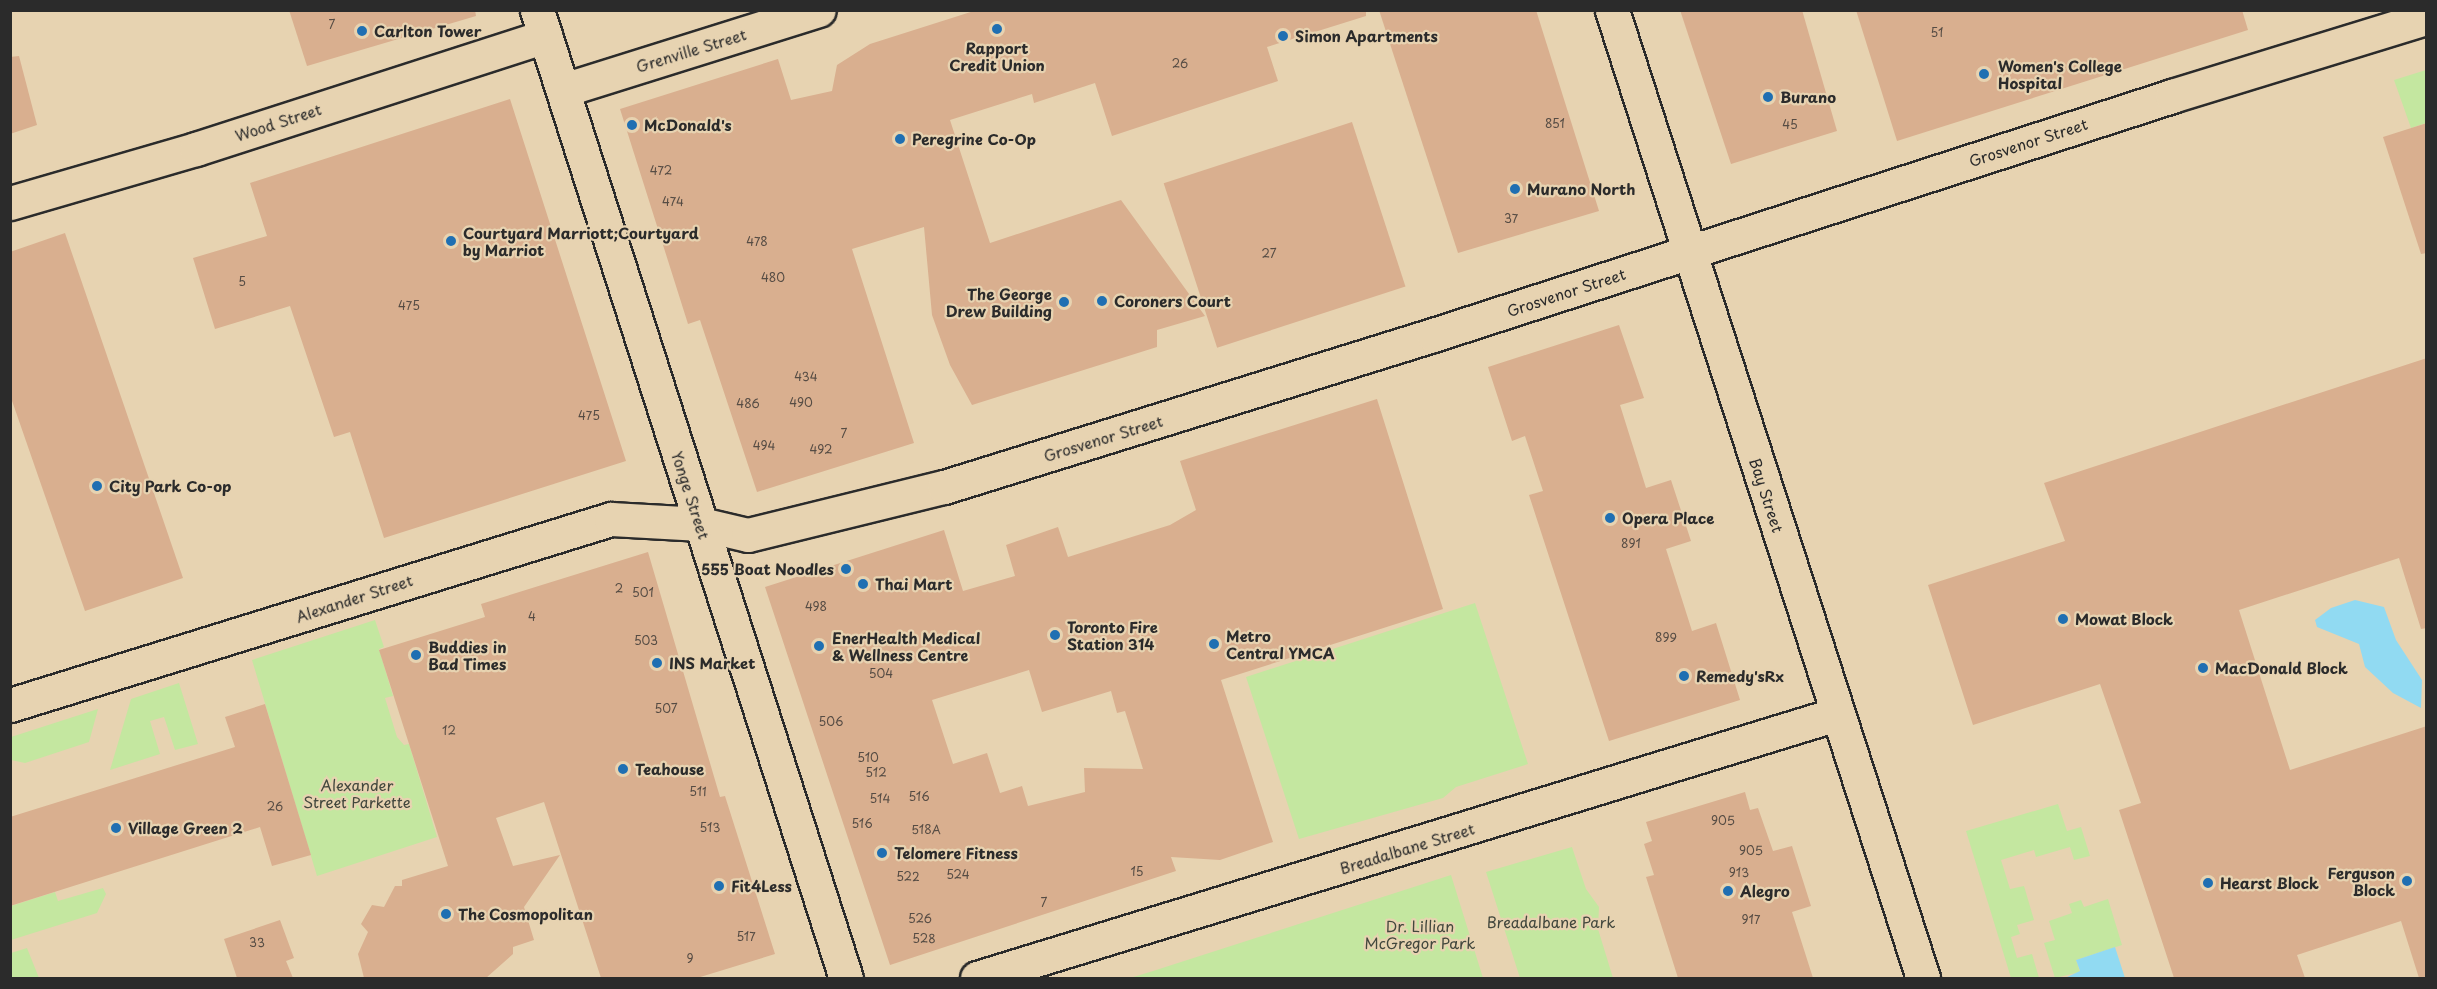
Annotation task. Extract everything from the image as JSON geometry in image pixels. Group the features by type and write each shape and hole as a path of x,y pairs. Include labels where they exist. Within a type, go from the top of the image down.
{"street":[{"name":"Grenville Street","path":"563,90 819,10"},
{"name":"Bay Street","path":"1612,10 1923,978"},
{"name":"Grosvenor Street","path":"700,524 748,536 944,487 1690,253 2172,96 2427,18"},
{"name":"Yonge Street","path":"541,23 846,978"},
{"name":"Wood Street","path":"10,203 196,149 541,23"},
{"name":"Alexander Street","path":"10,705 611,519 700,524"},
{"name":"Breadalbane Street","path":"977,978 1837,714"}],"green space":[{"path":"2426,70 2426,123 2411,128 2394,80"},
{"path":"1475,603 1528,764 1456,787 1443,798 1299,839 1246,677"},
{"name":"Alexander Street Parkette","path":"375,620 384,647 379,649 393,696 385,698 397,737 404,745 409,744 437,837 317,876 252,660"},
{"path":"179,683 198,744 175,750 164,717 150,721 160,754 110,770 131,699"},
{"path":"98,709 89,742 25,763 11,760 11,737"},
{"path":"2058,804 2067,831 2081,827 2090,856 2074,860 2070,847 2036,857 2034,850 2001,860 2010,889 2024,886 2034,920 2017,925 2020,934 2011,937 2017,958 2032,954 2039,978 2011,978 1966,831"},
{"name":"Breadalbane Park","path":"1572,847 1586,889 1599,907 1598,929 1613,978 1520,978 1486,872"},
{"name":"Dr. Lillian McGregor Park","path":"1451,875 1483,978 1130,978 1153,971"},
{"path":"103,888 106,894 97,913 11,940 11,906 55,892 58,901"},
{"path":"2108,899 2122,945 2076,960 2080,972 2055,978 2044,943 2055,940 2049,921 2072,913 2069,904 2081,900 2084,907"},
{"path":"27,948 39,978 11,978 11,953"}],"water":[{"path":"2355,600 2384,607 2396,640 2422,680 2421,708 2393,693 2365,667 2359,644 2317,627 2315,620 2331,608"},
{"path":"2115,947 2125,978 2065,978 2080,971 2076,960"}],"building":[{"name":"Carlton Tower","path":"289,10 475,10 476,16 307,66"},
{"path":"977,10 1366,10 1366,16 1267,47 1278,81 1112,136 1095,83 1034,103 1032,94 950,120 990,243 1121,200 1205,316 1157,330 1157,347 972,405 950,365 932,315 924,227 852,249 914,443 757,492 700,320 688,324 620,109 778,59 791,100 832,91 837,65 870,44"},
{"path":"1379,10 1536,10 1599,211 1458,253"},
{"name":"Burano","path":"1680,10 1802,10 1837,131 1731,164"},
{"name":"Women's College Hospital","path":"1856,10 2242,10 2248,30 1897,141"},
{"path":"19,56 37,125 10,134 10,57"},
{"path":"510,99 626,461 384,538 350,432 334,437 290,306 215,329 193,258 267,236 250,183"},
{"path":"1352,122 1405,287 1217,348 1164,183"},
{"path":"2427,123 2427,253 2421,254 2383,137"},
{"name":"City Park Co-op","path":"65,233 183,578 85,611 10,395 10,252"},
{"name":"Opera Place","path":"1619,325 1644,398 1620,405 1646,488 1671,480 1691,541 1666,549 1692,631 1716,623 1740,700 1609,741 1529,495 1543,491 1525,436 1512,441 1488,367"},
{"name":"MacDonald Block","path":"2427,358 2427,628 2421,629 2399,558 2239,610 2290,770 2427,726 2427,978 2419,978 2401,921 2297,955 2305,978 2174,978 2119,810 2141,803 2100,684 1973,725 1928,585 2065,541 2044,483"},
{"path":"1377,399 1443,609 1221,680 1273,842 1220,860 1171,857 1176,871 890,965 765,587 944,530 963,591 1015,576 1006,545 1058,527 1068,557 1170,525 1196,510 1180,461","holes":["1029,670 1042,712 1111,691 1117,713 1125,711 1143,769 1084,768 1085,792 1028,806 1022,786 1000,793 987,753 953,764 932,700"]},
{"name":"Teahouse","path":"648,552 720,797 725,796 775,954 697,978 601,978 544,802 496,818 513,866 560,855 524,907 534,940 513,947 513,954 486,978 364,978 358,954 368,932 361,924 372,905 384,907 395,886 402,886 402,880 448,866 379,650 485,617 481,604"},
{"name":"Village Green 2","path":"265,704 311,855 272,866 260,827 10,906 10,817 235,747 225,717"},
{"name":"Alegro","path":"1745,792 1750,810 1758,808 1773,851 1792,846 1811,906 1792,912 1813,978 1678,978 1646,877 1654,875 1644,844 1652,841 1646,822"},
{"path":"280,920 294,958 286,961 293,978 237,978 224,939"}],"place":[{"name":"Rapport Credit Union","path":"997,29"},
{"name":"Carlton Tower","path":"362,31"},
{"name":"Simon Apartments","path":"1283,36"},
{"name":"Women's College Hospital","path":"1984,74"},
{"name":"Burano","path":"1768,97"},
{"name":"McDonald's","path":"632,125"},
{"name":"Peregrine Co-Op","path":"900,139"},
{"name":"Murano North","path":"1515,189"},
{"name":"Courtyard Marriott;Courtyard by Marriot","path":"451,241"},
{"name":"Coroners Court","path":"1102,301"},
{"name":"The George Drew Building","path":"1064,302"},
{"name":"City Park Co-op","path":"97,486"},
{"name":"Opera Place","path":"1610,518"},
{"name":"555 Boat Noodles","path":"846,569"},
{"name":"Thai Mart","path":"863,584"},
{"name":"Mowat Block","path":"2063,619"},
{"name":"Toronto Fire Station 314","path":"1055,635"},
{"name":"Metro Central YMCA","path":"1214,644"},
{"name":"EnerHealth Medical & Wellness Centre","path":"819,646"},
{"name":"Buddies in Bad Times","path":"416,655"},
{"name":"INS Market","path":"657,663"},
{"name":"MacDonald Block","path":"2203,668"},
{"name":"Remedy'sRx","path":"1684,676"},
{"name":"Teahouse","path":"623,769"},
{"name":"Village Green 2","path":"116,828"},
{"name":"Telomere Fitness","path":"882,853"},
{"name":"Ferguson Block","path":"2407,881"},
{"name":"Hearst Block","path":"2208,883"},
{"name":"Fit4Less","path":"719,886"},
{"name":"Alegro","path":"1728,891"},
{"name":"The Cosmopolitan","path":"446,914"}]}
